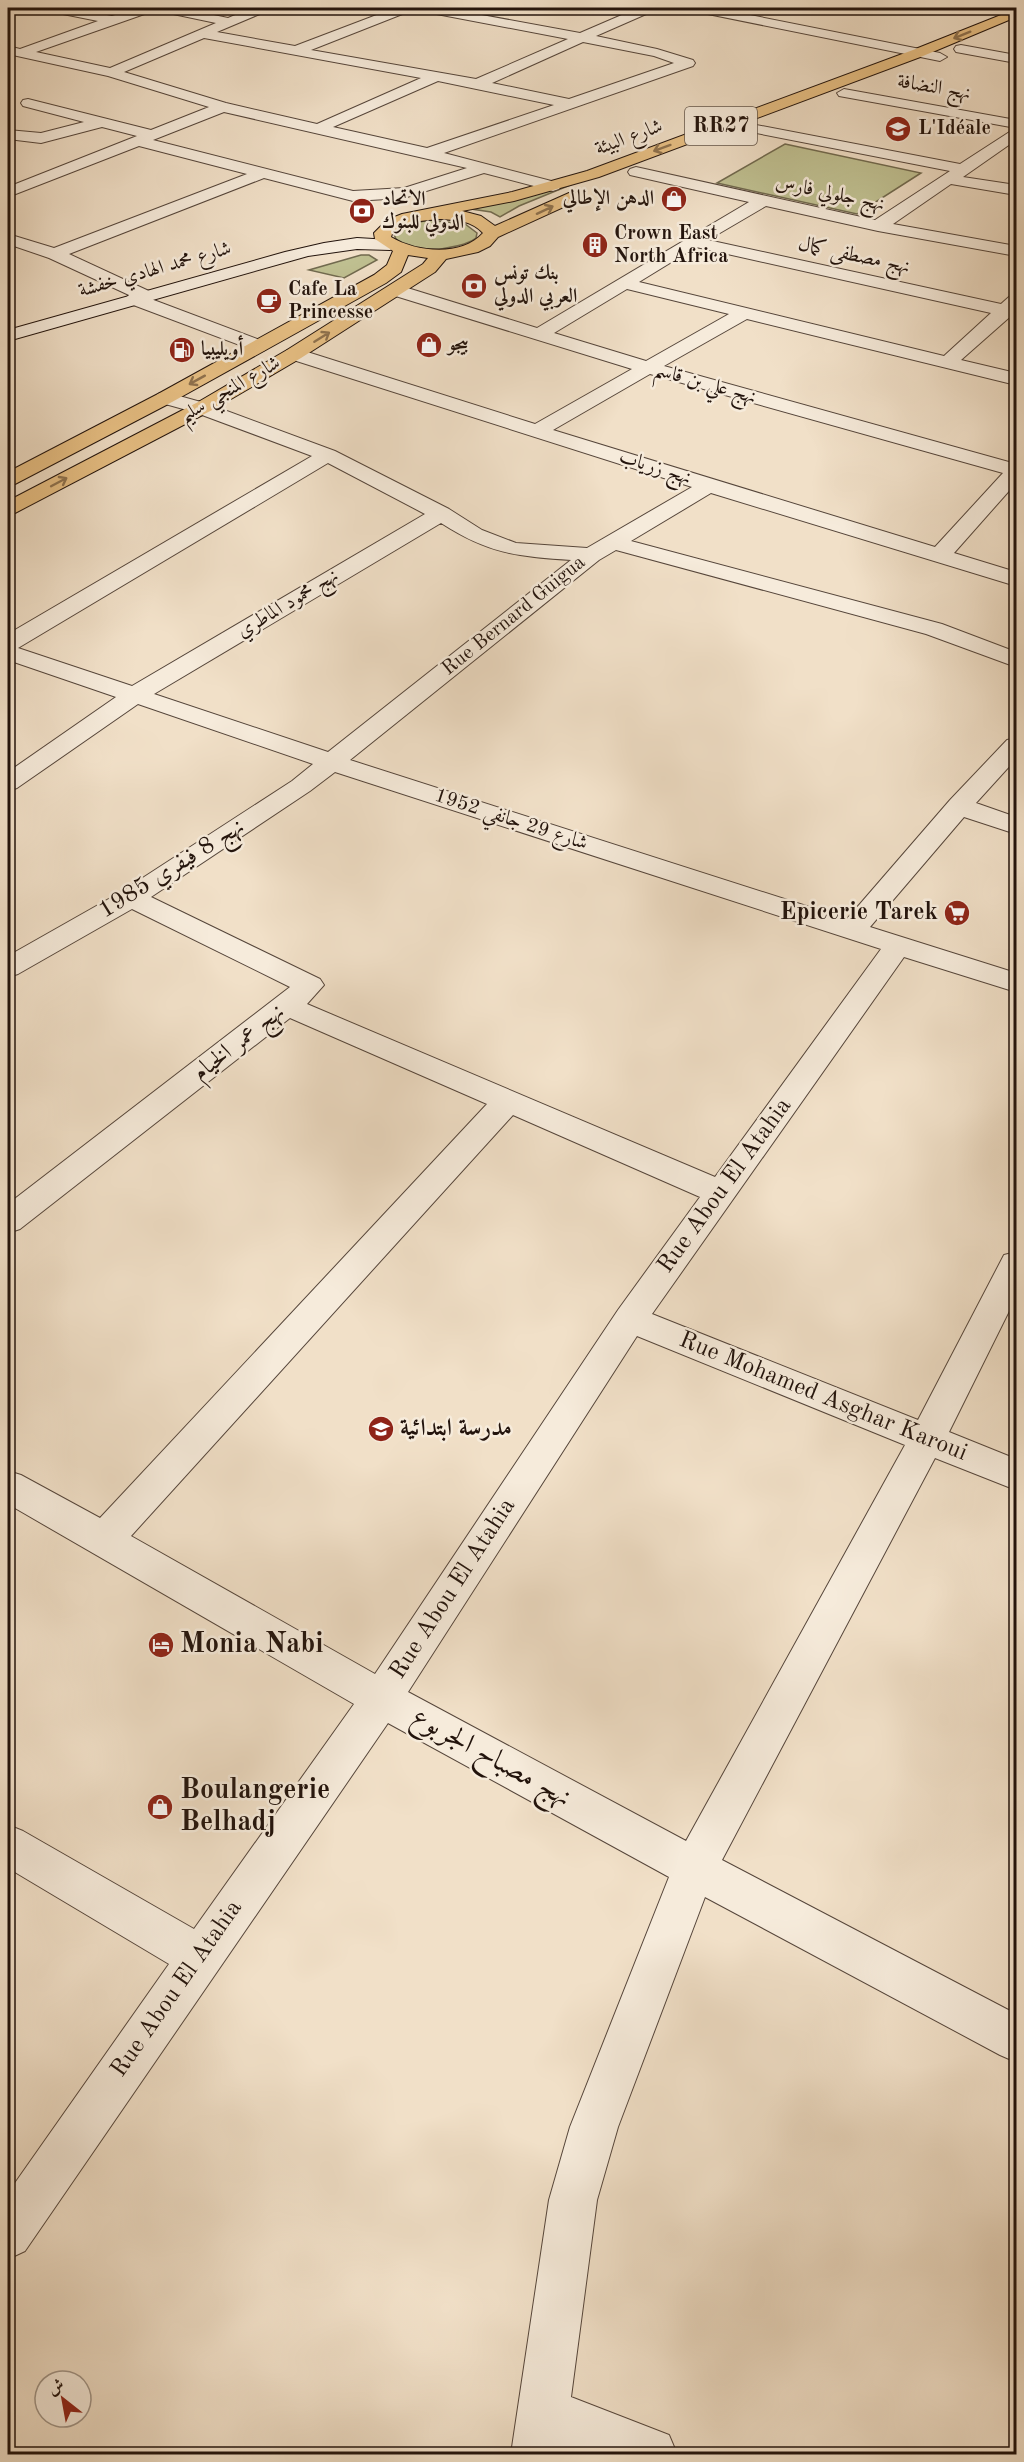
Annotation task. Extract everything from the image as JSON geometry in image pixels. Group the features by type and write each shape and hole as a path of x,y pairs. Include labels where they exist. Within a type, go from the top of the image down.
{"main road":[{"name":"شارع البيئة","path":"418,215 553,186 593,174 918,53 1017,13"},
{"name":"شارع البيئة","path":"492,233 636,172 1017,26"},
{"name":"RR27","path":"396,221 418,215 458,215 476,219 488,225 492,233 488,240 478,247 442,253 396,247"},
{"path":"396,221 386,226 382,232 383,239 396,247"},
{"name":"شارع المنجي سليم","path":"8,480 165,398 380,279 395,268 396,247"},
{"name":"شارع المنجي سليم","path":"8,509 201,408 294,354 429,268 442,253"}],"street":[{"path":"53,8 111,20"},
{"path":"14,52 148,8"},
{"path":"164,8 230,22"},
{"path":"79,80 106,72 204,34 262,8"},
{"path":"293,52 405,8"},
{"path":"426,8 657,53 688,63 428,153"},
{"path":"478,84 648,8"},
{"path":"698,8 940,57"},
{"path":"204,34 478,84 567,103"},
{"path":"961,49 1017,59"},
{"path":"14,52 106,72 223,107 428,153 553,186"},
{"path":"8,68 36,56"},
{"path":"319,128 435,77"},
{"name":"نهج النضافة","path":"844,93 1017,124"},
{"path":"49,94 23,105 102,122 145,138 263,174 353,196 374,198 414,193 482,168"},
{"path":"8,192 223,107"},
{"path":"8,135 41,138 102,122"},
{"path":"751,128 962,169"},
{"path":"878,226 1017,134"},
{"name":"نهج جلولي فارس","path":"636,172 878,226 1017,251"},
{"path":"55,254 263,174"},
{"path":"948,179 1017,190"},
{"path":"539,334 762,201"},
{"path":"315,250 396,221"},
{"path":"8,239 55,254 139,298 258,346"},
{"path":"315,250 376,242 396,247"},
{"name":"نهج مصطفى كمال","path":"694,242 1011,306"},
{"name":"شارع محمد الهادي خفشة","path":"8,336 315,250"},
{"path":"624,283 1017,379"},
{"name":"نهج علي بن قاسم","path":"395,290 649,368 1017,471"},
{"path":"948,362 1011,306"},
{"path":"537,431 744,313"},
{"name":"نهج زرياب","path":"294,354 709,486 1017,579"},
{"path":"165,398 201,408 328,455 441,514 474,535 513,549 591,555"},
{"path":"8,644 328,455"},
{"path":"939,556 1017,471"},
{"name":"Rue Bernard Guigua","path":"331,762 591,555 709,486"},
{"name":"نهج محمود الماطري","path":"8,783 135,694 441,514"},
{"path":"612,542 934,629 1017,660"},
{"name":"شارع 29 جانفي 1952","path":"8,652 331,762 1017,982"},
{"path":"853,929 959,806 1006,766 1017,745"},
{"name":"نهج 8 فيفري 1985","path":"8,968 131,898 301,786 331,762"},
{"path":"959,806 1017,826"},
{"name":"نهج عمر الخيام","path":"8,1221 287,1006 310,985 131,898"},
{"name":"Rue Abou El Atahia","path":"8,2234 381,1699 630,1319 899,944"},
{"path":"287,1006 720,1192"},
{"path":"105,1538 508,1101"},
{"path":"650,2454 540,2433 573,2200 594,2127 694,1869 927,1439 1017,1264"},
{"name":"Rue Mohamed Asghar Karoui","path":"630,1319 1017,1475"},
{"name":"نهج مصباح الجربوع","path":"8,1486 105,1538 381,1699 694,1869 1017,2039"},
{"path":"8,1845 199,1957"}],"green space":[{"path":"785,144 921,173 857,214 717,183"},
{"path":"580,181 519,206 500,217 491,212 471,209"},
{"path":"429,220 465,224 477,233 476,238 458,246 431,249 418,249 398,242 394,234 406,225"},
{"path":"361,255 369,255 377,260 344,278 309,270"}],"place":[{"name":"L'Idéale","path":"898,129"},
{"name":"الدهن الإطالي","path":"674,199"},
{"name":"الاتحاد الدولي للبنوك","path":"362,211"},
{"name":"Crown East North Africa","path":"595,245"},
{"name":"بنك تونس العربي الدولي","path":"474,286"},
{"name":"Cafe La Princesse","path":"269,301"},
{"name":"بيجو","path":"429,345"},
{"name":"أويليبيا","path":"182,350"},
{"name":"Epicerie Tarek","path":"957,913"},
{"name":"مدرسة ابتدائية","path":"381,1429"},
{"name":"Monia Nabi","path":"161,1645"},
{"name":"Boulangerie Belhadj","path":"160,1807"}]}
